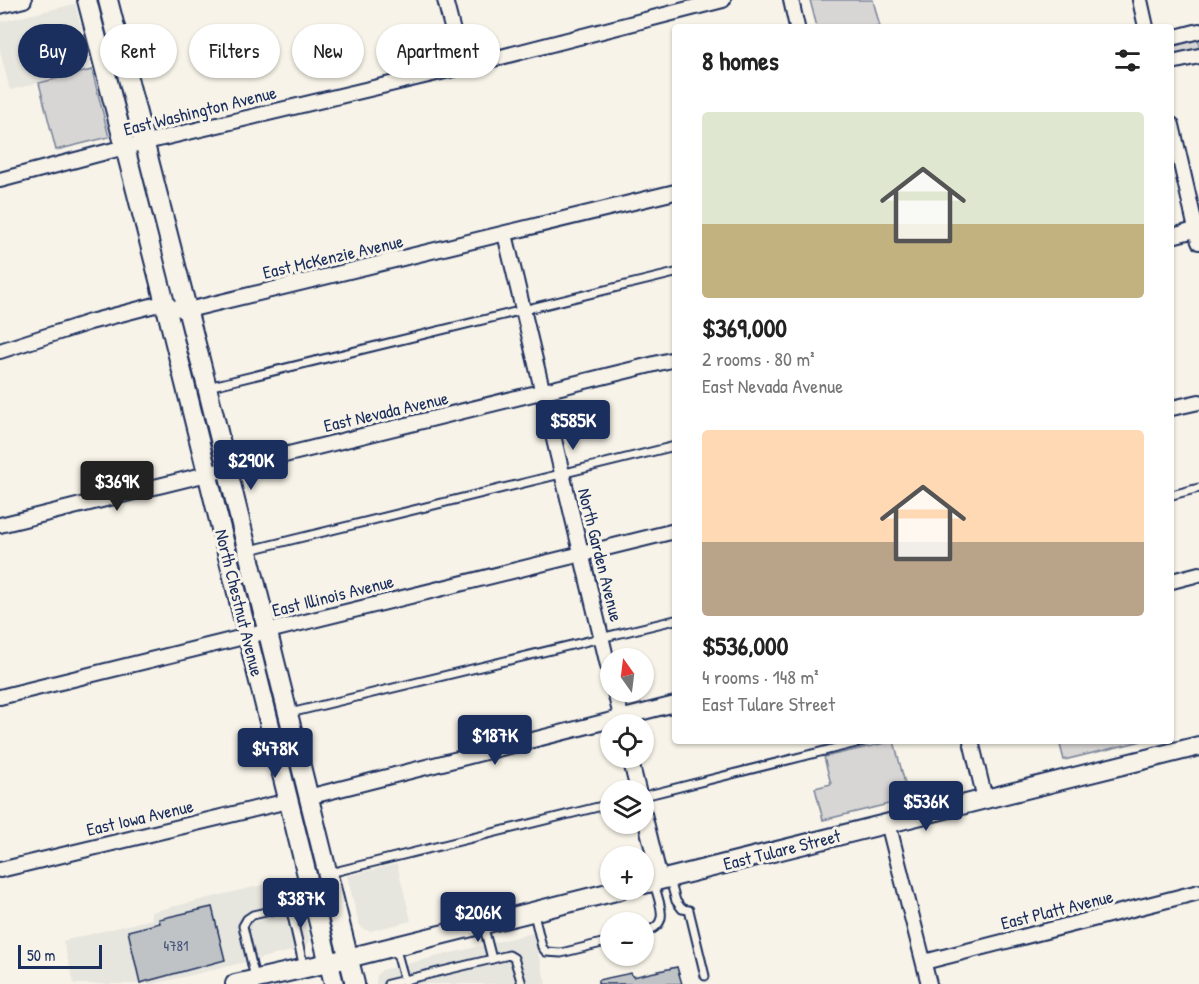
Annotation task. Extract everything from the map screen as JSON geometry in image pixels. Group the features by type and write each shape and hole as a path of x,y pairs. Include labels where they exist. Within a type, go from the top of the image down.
{"main road":[{"name":"North Chestnut Avenue","path":"87,0 166,307 334,984"},
{"name":"North Chestnut Avenue","path":"108,0 188,310 355,984"},
{"path":"268,719 282,737 297,792 308,797"},
{"name":"East Tulare Street","path":"657,880 1199,746"},
{"path":"235,984 296,972 600,895"}],"street":[{"path":"0,6 24,0"},
{"path":"444,0 450,24"},
{"name":"East Washington Avenue","path":"500,57 723,0"},
{"path":"791,0 796,24"},
{"path":"1140,0 1145,24"},
{"path":"1174,37 1199,31"},
{"path":"1174,62 1199,56"},
{"name":"East Washington Avenue","path":"0,180 145,142 416,78"},
{"path":"1174,133 1198,234 1174,236"},
{"name":"East McKenzie Avenue","path":"0,351 154,305 188,310 672,193"},
{"name":"North Garden Avenue","path":"505,234 604,648"},
{"name":"East Nevada Avenue","path":"0,525 672,360"},
{"path":"1174,408 1199,402"},
{"name":"East Illinois Avenue","path":"0,697 672,532"},
{"path":"1174,580 1199,574"},
{"path":"644,714 672,705"},
{"path":"308,797 600,726"},
{"path":"972,744 985,799"},
{"name":"East Iowa Avenue","path":"0,870 288,801"},
{"path":"888,823 930,984"},
{"path":"648,834 657,880"},
{"name":"East Platt Avenue","path":"924,962 1199,892"}],"lane":[{"path":"207,387 523,312 672,274"},
{"path":"248,551 672,447"},
{"path":"1174,494 1199,488"},
{"path":"288,713 672,621"},
{"path":"654,794 852,744"},
{"path":"327,874 600,806"},
{"path":"654,927 659,925 662,919 657,880"},
{"path":"657,880 682,909 689,910 705,976"},
{"path":"255,981 243,926 247,919 253,915 313,901"},
{"path":"290,907 296,972"},
{"path":"534,911 542,947 546,952 561,953 600,943"},
{"path":"483,924 492,959"},
{"path":"395,946 406,982"},
{"path":"387,984 406,982 510,955 513,956 522,984"}],"shaded area":[{"path":"810,0 873,0 879,24 816,24"},
{"path":"75,4 80,24 18,24 18,78 59,78 10,90 0,51 0,22"},
{"path":"1199,35 1199,49 1174,55 1174,41"},
{"path":"88,54 92,70 88,71"},
{"path":"92,70 109,137 56,150 39,83 59,78 88,78 88,71"},
{"path":"881,744 895,744 909,799 823,820 815,788 831,784 824,757"},
{"path":"1060,744 1130,744 1064,760"},
{"path":"397,864 411,921 370,931 363,929 359,924 347,876"},
{"path":"295,877 309,936 309,942 303,948 154,984 74,984 63,941 152,919 151,912"},
{"path":"533,933 546,984 376,984 377,975 382,970"}],"building":[{"path":"212,907 225,960 140,983 128,931 160,923 159,919"},
{"path":"677,967 682,984 598,984 598,980 631,973 633,977"}]}
